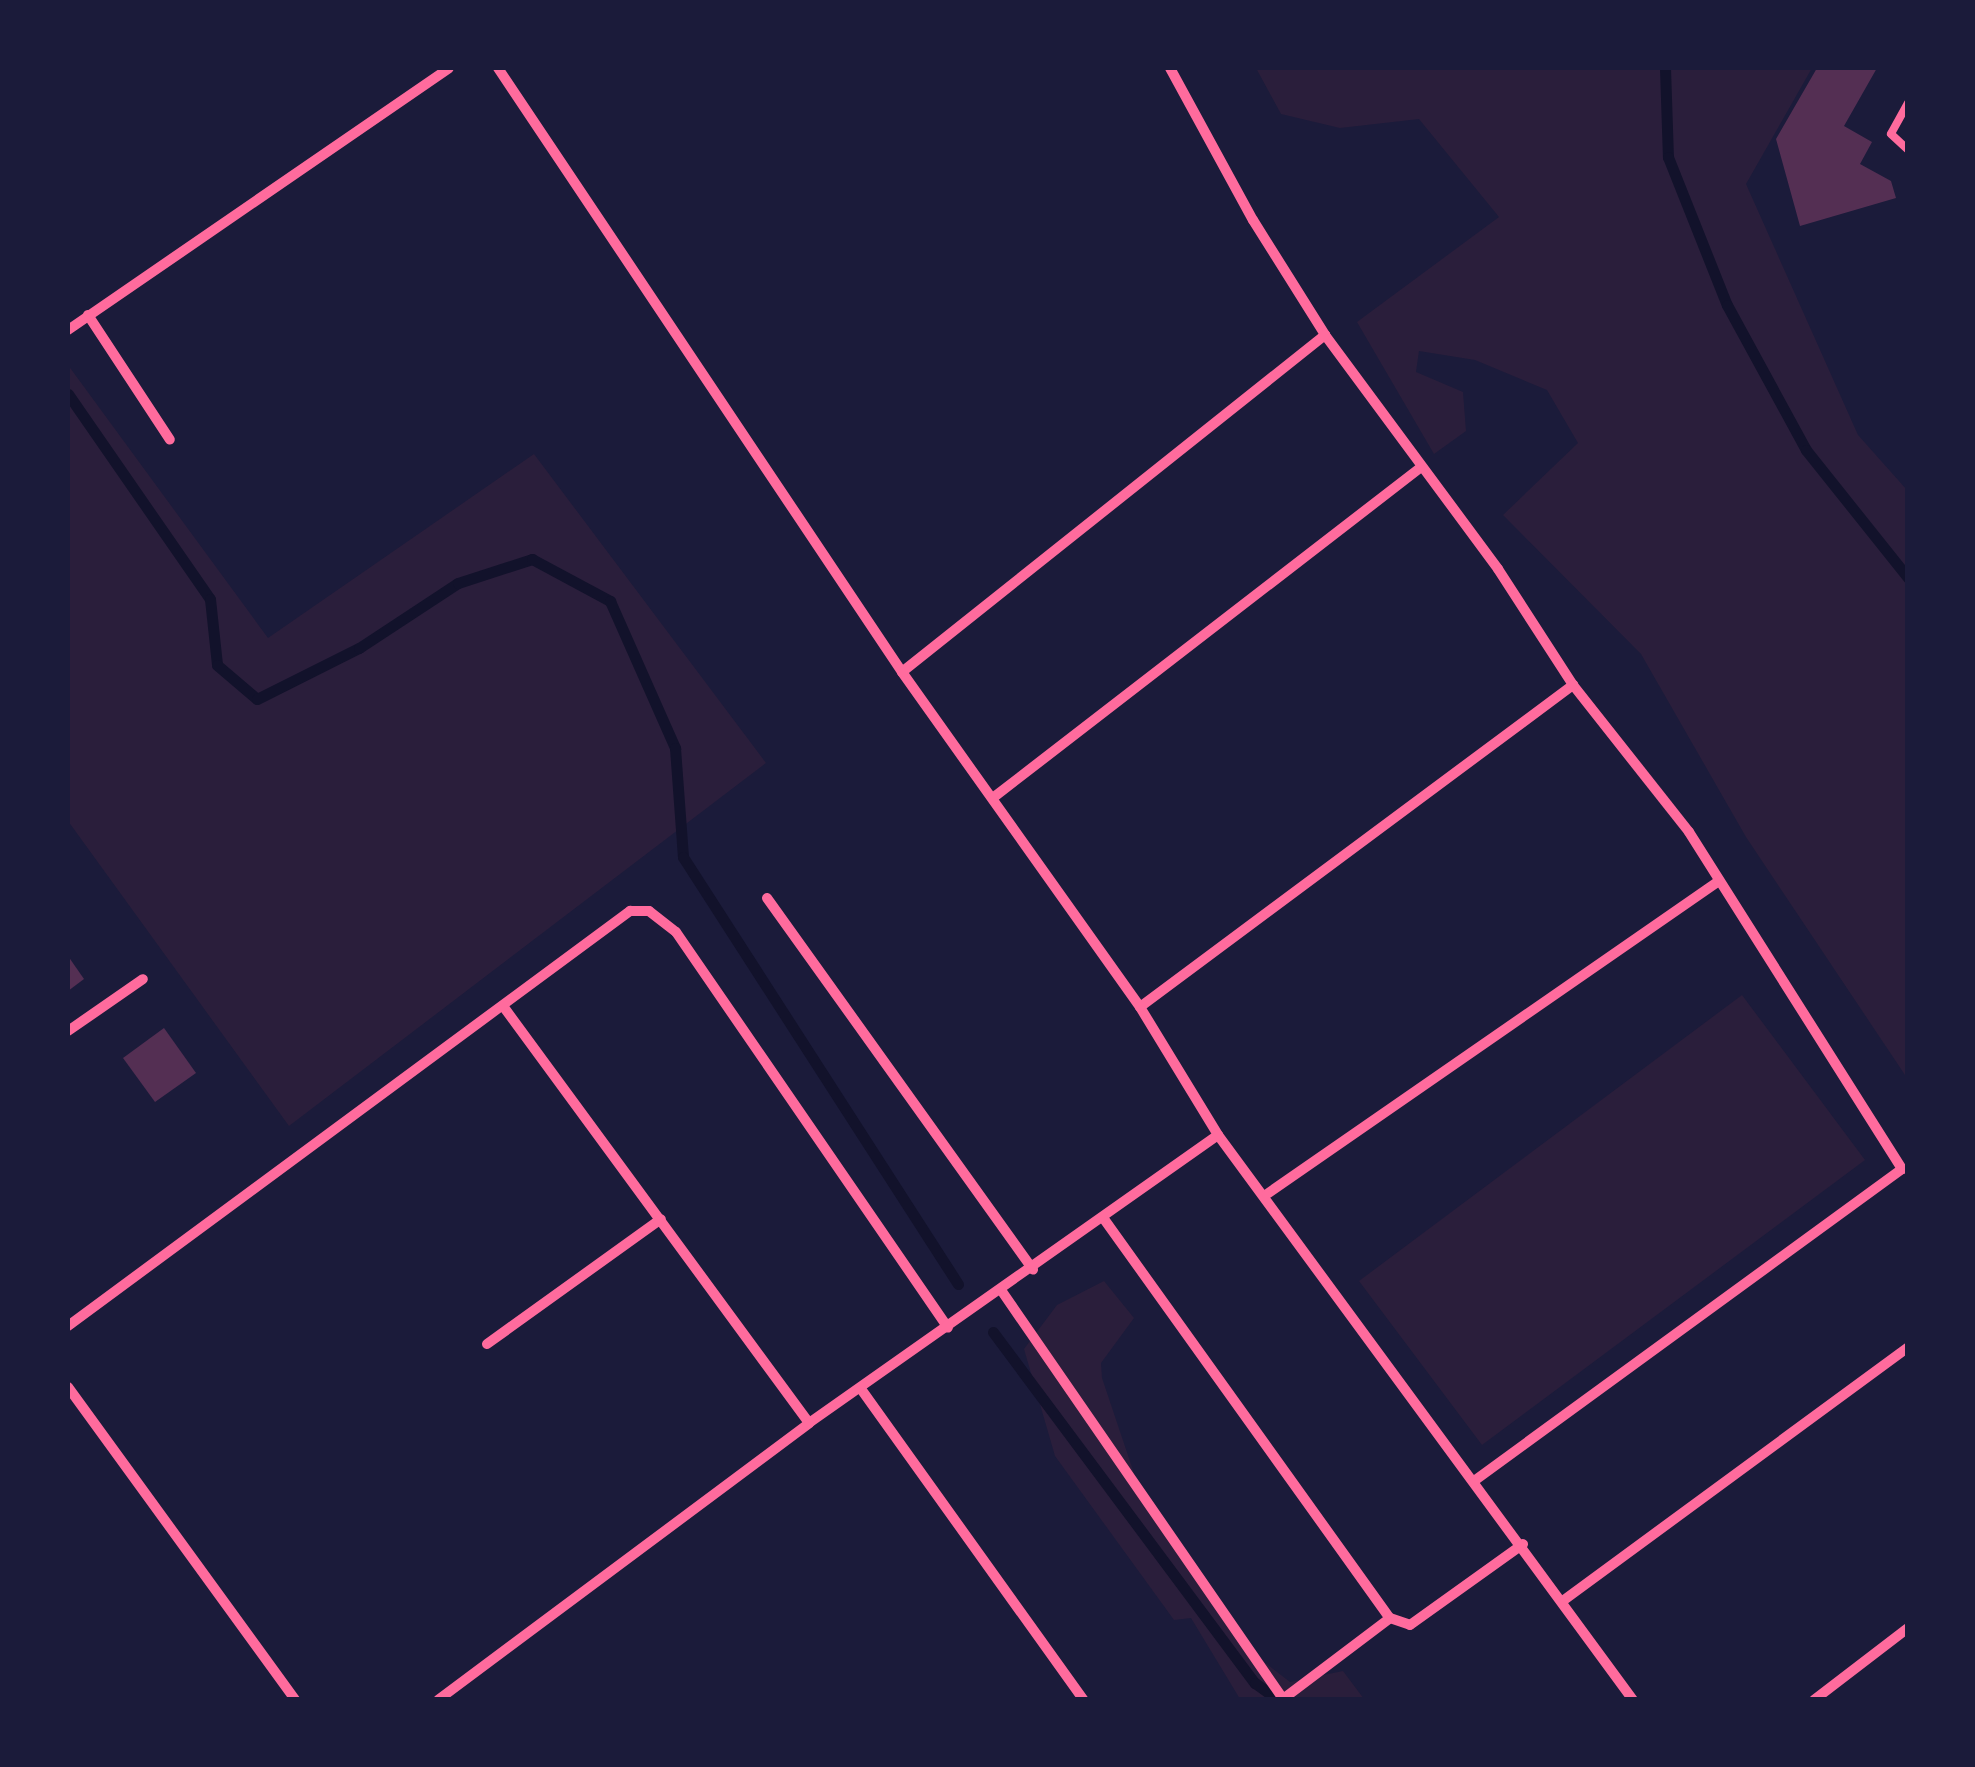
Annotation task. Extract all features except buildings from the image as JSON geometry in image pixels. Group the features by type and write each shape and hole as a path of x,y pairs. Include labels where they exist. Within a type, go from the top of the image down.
{"street":[{"path":"68,330 449,68"},
{"path":"498,68 902,672 1140,1008 1218,1135 1266,1194 1633,1700"},
{"path":"1170,68 1253,220 1325,335 1498,569 1573,686 1689,832 1716,882 1902,1169 1474,1480"},
{"path":"88,316 170,440"},
{"path":"902,672 1325,335"},
{"path":"994,797 1420,468"},
{"path":"1140,1008 1573,686"},
{"path":"1266,1194 1716,882"},
{"path":"767,898 1034,1269"},
{"path":"68,1326 630,911 649,911 676,932 948,1328"},
{"path":"68,1032 143,979"},
{"path":"503,1006 809,1423"},
{"path":"438,1700 809,1423 1034,1269 1218,1135"},
{"path":"487,1344 660,1218"},
{"path":"1104,1219 1390,1618 1410,1625 1523,1544"},
{"path":"1001,1290 1283,1699 1390,1618"},
{"path":"1564,1600 1908,1347"},
{"path":"68,1387 295,1700"},
{"path":"860,1389 1084,1700"},
{"path":"1814,1700 1908,1628"}],"lane":[{"path":"1908,103 1891,134 1908,150"}],"shaded area":[{"path":"1256,68 1812,68 1746,184 1858,435 1907,490 1907,1078 1746,837 1641,654 1503,515 1578,443 1547,390 1475,360 1419,351 1416,372 1463,392 1466,431 1434,454 1357,322 1499,217 1419,119 1340,128 1281,114"},
{"path":"68,365 268,638 534,454 766,763 289,1126 68,821"},
{"path":"1742,995 1865,1160 1482,1445 1359,1281"},
{"path":"1104,1281 1134,1318 1101,1363 1102,1378 1143,1500 1250,1651 1290,1682 1343,1671 1364,1699 1240,1699 1191,1618 1174,1620 1055,1456 1024,1349 1057,1305"}],"waterway":[{"path":"1665,68 1668,157 1727,305 1806,450 1908,578"},
{"path":"68,394 210,599 217,665 257,699 359,648 458,583 532,559 610,601 675,748 683,857 958,1284"},
{"path":"993,1332 1255,1683 1278,1700"}]}
